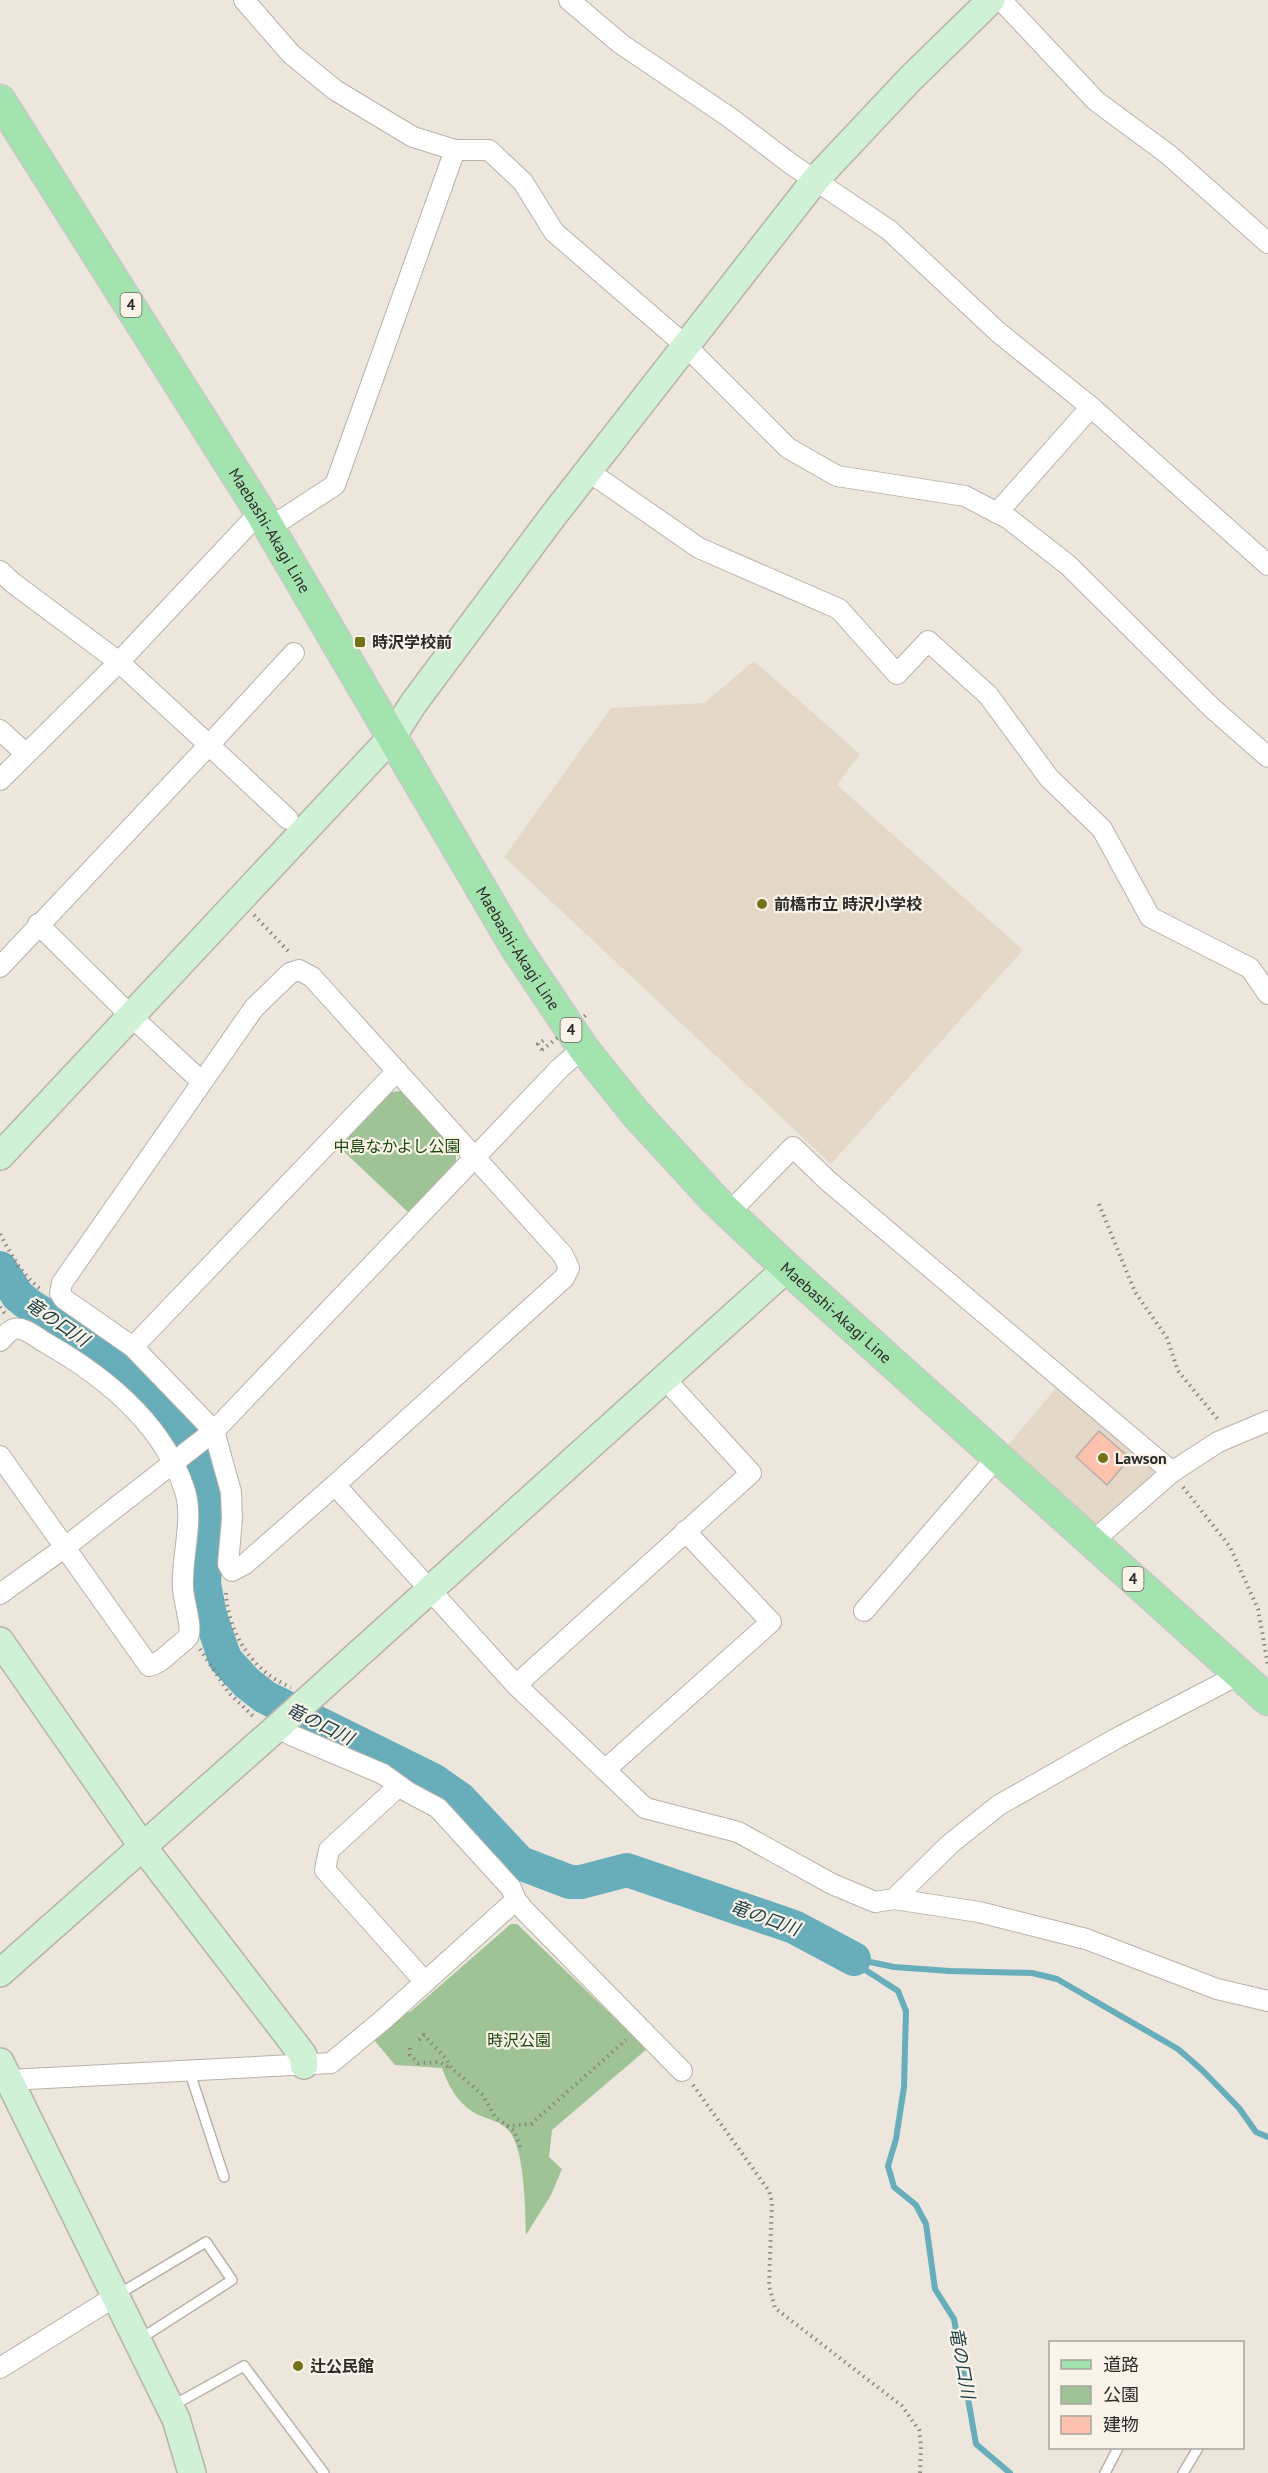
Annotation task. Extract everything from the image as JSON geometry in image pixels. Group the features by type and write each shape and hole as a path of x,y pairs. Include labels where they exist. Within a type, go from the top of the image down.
{"main road":[{"name":"Maebashi-Akagi Line","path":"0,100 264,520 516,948 583,1048 636,1114 729,1213 787,1268 1092,1542 1254,1671 1268,1700"}],"street":[{"path":"244,0 291,54 335,90 413,137 455,150 489,150 523,182 554,232 686,346 788,448 837,476 965,496 1009,519 1068,565 1212,708 1268,757"},
{"path":"569,0 621,44 889,230 998,332 1091,407 1268,566"},
{"path":"0,1156 392,737 413,704 588,471 816,179 911,78 990,0"},
{"path":"1001,0 1096,101 1169,155 1268,243"},
{"path":"0,780 264,520 335,485 455,150"},
{"path":"997,513 1091,407"},
{"path":"588,471 699,548 839,609 897,675 928,641 988,695 1049,778 1102,829 1150,917 1250,968 1268,994"},
{"path":"0,571 119,662 288,819"},
{"path":"0,967 294,653"},
{"path":"0,730 25,753"},
{"path":"38,924 202,1082"},
{"path":"299,970 312,976 397,1071 563,1255 569,1268 564,1278 335,1485 245,1564 232,1571 228,1564 232,1519 231,1492 210,1434 133,1347 64,1299 60,1293 62,1283 254,1008 290,973 299,970"},
{"path":"0,1594 64,1548 210,1434 560,1068 583,1048"},
{"path":"133,1347 397,1071"},
{"path":"729,1213 793,1147 827,1180 1172,1472"},
{"path":"0,1973 143,1847 301,1694 429,1589 787,1268"},
{"path":"0,1341 9,1331 15,1328 23,1329 63,1352 124,1399 177,1461 188,1512 183,1589 189,1633 156,1665 149,1666 144,1661 0,1456"},
{"path":"516,1685 751,1473 664,1378"},
{"path":"1092,1542 1172,1472 1218,1442 1268,1421"},
{"path":"864,1611 998,1456"},
{"path":"335,1485 516,1685 645,1808 738,1832 832,1884 875,1902 894,1899 979,1912 1086,1939 1217,1989 1268,2001"},
{"path":"606,1769 771,1622 685,1531"},
{"path":"0,1641 143,1847 303,2055 304,2065"},
{"path":"894,1899 950,1844 999,1805 1117,1738 1254,1671"},
{"path":"272,1724 291,1735 383,1773 399,1786 438,1808 511,1888 516,1900 682,2071"},
{"path":"399,1786 329,1850 325,1870 425,1982"},
{"path":"192,2473 176,2419 5,2071 189,2070 331,2063 516,1900"},
{"path":"0,2368 116,2296"}],"lane":[{"path":"189,2070 224,2177"},
{"path":"116,2296 206,2242 232,2280 138,2340"},
{"path":"170,2407 244,2366 324,2473"},
{"path":"1105,2473 1117,2449"},
{"path":"1183,2473 1197,2449"}],"path":[{"path":"251,912 292,956"},
{"path":"541,1029 547,1038 538,1044 542,1050 586,1015"},
{"path":"1099,1204 1135,1292 1167,1338 1178,1371 1232,1436"},
{"path":"0,1233 21,1271 43,1292"},
{"path":"0,1307 6,1314"},
{"path":"1172,1472 1230,1547 1258,1609 1254,1671"},
{"path":"226,1593 226,1609 252,1660 281,1683 301,1694"},
{"path":"195,1643 229,1693 249,1710 272,1724"},
{"path":"507,2126 531,2124 639,2026"},
{"path":"419,2040 424,2035 447,2060 451,2068"},
{"path":"410,2048 410,2055 418,2063 440,2062 451,2068 483,2096 495,2116 514,2132 521,2149"},
{"path":"682,2071 769,2191 772,2202 769,2286 775,2308 902,2406 919,2430 920,2473"}],"shaded area":[{"name":"前橋市立 時沢小学校","path":"754,661 860,754 837,785 1023,950 831,1164 504,857 611,708 704,703"},
{"path":"1056,1388 1066,1388 1155,1466 1156,1475 1104,1522 1089,1524 1007,1451 1009,1444"}],"green space":[{"name":"中島なかよし公園","path":"401,1091 456,1151 456,1164 409,1213 338,1146 389,1092"},
{"name":"時沢公園","path":"511,1924 517,1924 647,2049 552,2130 549,2157 562,2169 551,2195 526,2235 522,2170 512,2135 504,2126 478,2115 462,2103 450,2087 442,2068 395,2065 374,2040 405,2012 410,2012"}],"building":[{"name":"Lawson","path":"1099,1431 1130,1458 1107,1485 1076,1457"}],"waterway":[{"name":"竜の口川","path":"0,1268 18,1296 32,1307 86,1339 158,1401 187,1431 200,1466 208,1508 204,1584 210,1615 225,1659 247,1683 265,1697 433,1780 460,1799 520,1863 570,1882 581,1882 627,1870 794,1927 854,1959"},
{"name":"竜の口川","path":"854,1959 867,1971 898,1991 906,2011 904,2087 896,2139 888,2166 894,2187 916,2205 926,2224 935,2289 954,2319 976,2444 1010,2473"},
{"name":"竜の口川","path":"856,1959 894,1967 1032,1973 1057,1979 1178,2049 1239,2108 1256,2132 1268,2137"}],"place":[{"name":"時沢学校前","path":"360,642"},
{"name":"前橋市立 時沢小学校","path":"762,904"},
{"name":"Lawson","path":"1103,1458"},
{"name":"辻公民館","path":"298,2366"}]}
